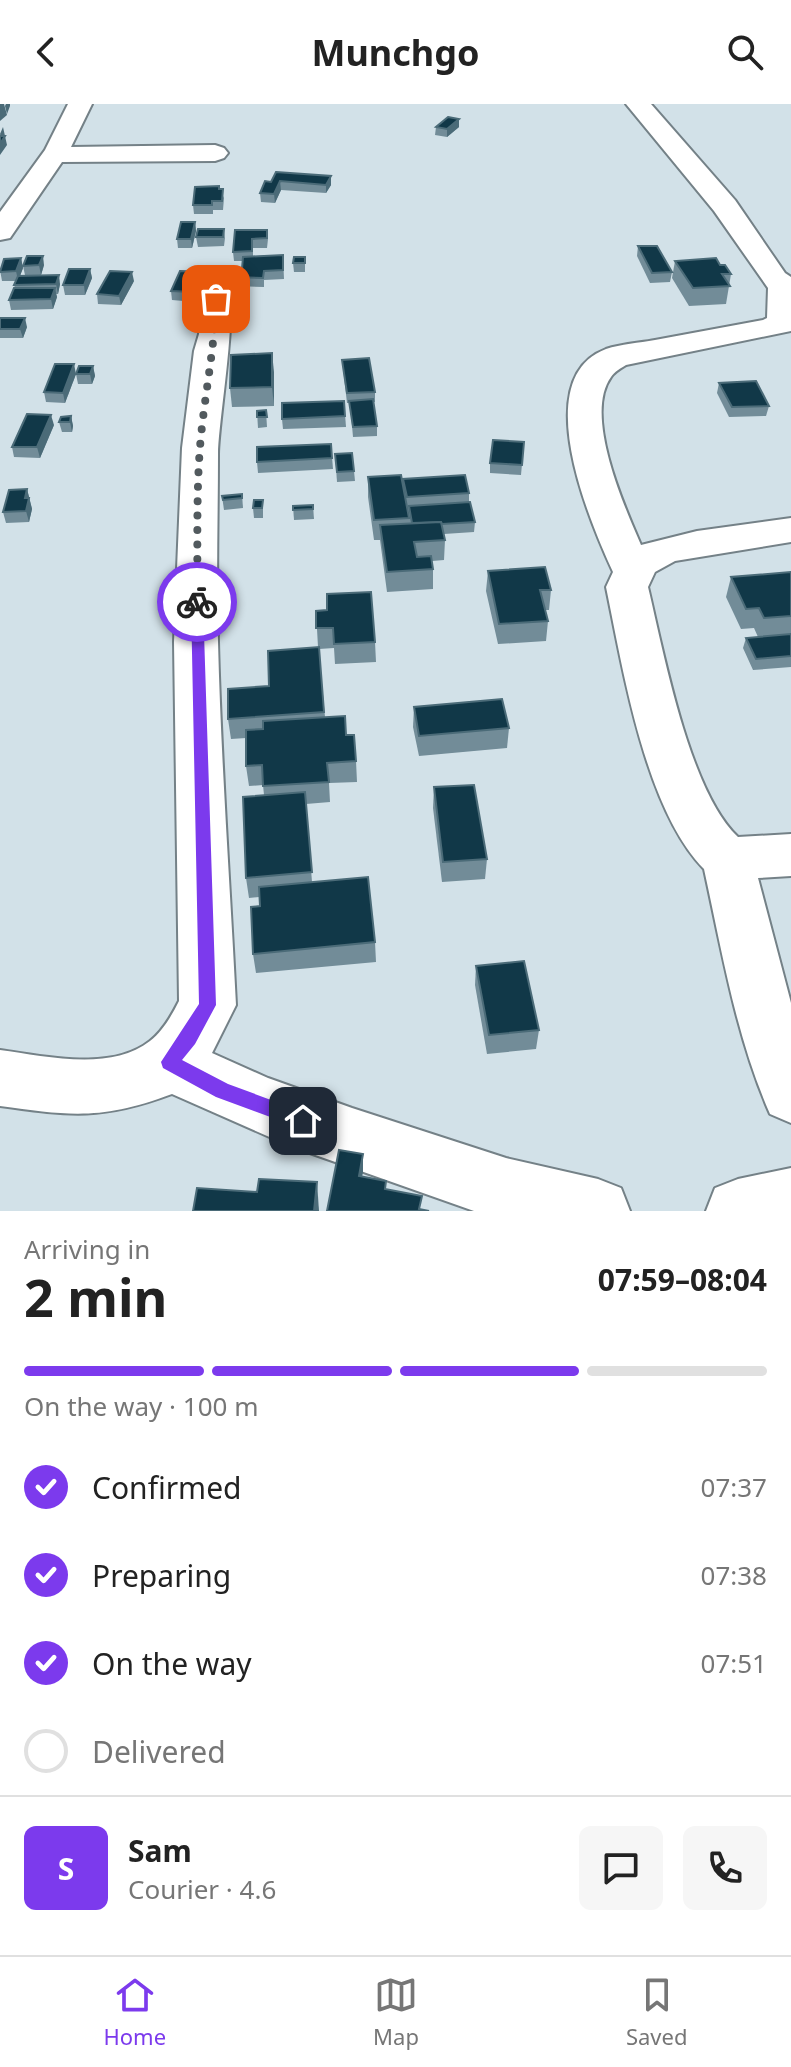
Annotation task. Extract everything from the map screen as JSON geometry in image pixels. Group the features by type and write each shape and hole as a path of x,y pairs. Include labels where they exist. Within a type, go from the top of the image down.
{"street":[{"path":"0,232 54,155 80,104"},
{"path":"633,571 604,511 583,411 586,388 595,370 615,357 771,328 783,323 787,288 766,269 751,240 725,206 638,104"},
{"path":"54,155 215,153"},
{"path":"0,179 34,184"},
{"path":"0,1078 55,1086 124,1084 170,1062 189,1038 208,1005 196,642 200,448 210,351 215,334 216,299"},
{"path":"791,530 723,539 647,558 633,571 627,587 681,789 711,847 727,858 791,855"},
{"path":"727,858 770,1033 791,1094"},
{"path":"170,1062 222,1091 330,1131 473,1179 568,1207 598,1211"},
{"path":"738,1211 791,1200"}],"building":[{"path":"448,117 459,119 447,129 436,127"},
{"path":"276,172 331,176 326,185 280,181 274,194 260,193 265,181 271,182"},
{"path":"219,186 223,189 222,201 212,201 212,205 193,205 195,187"},
{"path":"181,222 195,222 191,239 177,239"},
{"path":"198,229 224,229 223,237 196,237"},
{"path":"235,230 267,230 267,238 252,239 252,251 233,252"},
{"path":"638,246 657,246 672,272 652,273"},
{"path":"283,255 283,270 264,271 263,278 235,277 236,269 242,269 243,257"},
{"path":"27,256 43,256 39,265 23,266"},
{"path":"294,257 305,257 305,263 293,263"},
{"path":"21,258 16,271 0,272 4,259"},
{"path":"716,258 731,274 722,274 730,286 693,288 675,261"},
{"path":"69,269 90,269 84,285 63,285"},
{"path":"110,271 132,272 119,296 97,294"},
{"path":"180,271 203,272 194,292 171,291"},
{"path":"59,275 56,284 14,285 18,276"},
{"path":"14,288 55,288 51,299 9,300"},
{"path":"0,318 25,318 20,329 0,329"},
{"path":"272,353 272,387 230,388 231,355"},
{"path":"369,358 375,392 347,393 342,360"},
{"path":"55,364 74,364 63,393 44,392"},
{"path":"79,366 93,366 90,374 76,374"},
{"path":"756,381 769,406 732,407 719,383"},
{"path":"373,399 377,426 353,427 349,401"},
{"path":"344,401 345,416 282,419 282,403"},
{"path":"266,410 267,417 257,417 257,411"},
{"path":"27,414 51,415 37,447 12,447"},
{"path":"71,416 70,422 59,422 61,417"},
{"path":"493,440 524,442 522,465 490,463"},
{"path":"331,444 332,458 257,462 257,447"},
{"path":"352,453 354,471 337,472 335,454"},
{"path":"401,475 409,518 374,520 368,477"},
{"path":"465,475 469,493 407,497 403,479"},
{"path":"27,489 25,498 29,498 26,511 3,512 9,490"},
{"path":"242,494 242,498 223,500 222,496"},
{"path":"254,500 263,500 262,508 253,508"},
{"path":"470,502 475,522 412,523 409,506"},
{"path":"313,505 313,509 293,510 293,506"},
{"path":"441,522 445,540 414,542 417,557 431,556 433,569 387,572 380,525"},
{"path":"545,567 551,590 540,590 548,621 499,624 488,571"},
{"path":"791,572 791,616 764,618 759,608 746,609 731,577"},
{"path":"371,592 375,642 334,644 333,628 316,628 316,611 327,610 327,594"},
{"path":"791,634 791,656 756,659 746,638"},
{"path":"319,647 324,712 228,719 228,689 269,686 268,651"},
{"path":"502,699 509,728 419,736 414,707"},
{"path":"345,716 346,735 354,735 356,761 327,763 329,782 263,786 262,765 246,766 246,730 263,729 263,721"},
{"path":"474,785 487,859 443,862 434,787"},
{"path":"305,792 312,872 246,878 243,797"},
{"path":"368,877 375,942 253,954 251,907 260,906 259,887"},
{"path":"524,961 539,1030 489,1035 476,966"},
{"path":"339,1150 363,1154 359,1176 386,1181 385,1189 422,1196 419,1209 429,1211 327,1211"},
{"path":"259,1179 317,1182 314,1211 193,1211 197,1188 257,1192"}],"way so far":[{"path":"197,602 200,448 210,351 215,334 216,299"}],"route":[{"path":"197,602 208,1005 189,1038 170,1062 222,1091 303,1121"}]}
